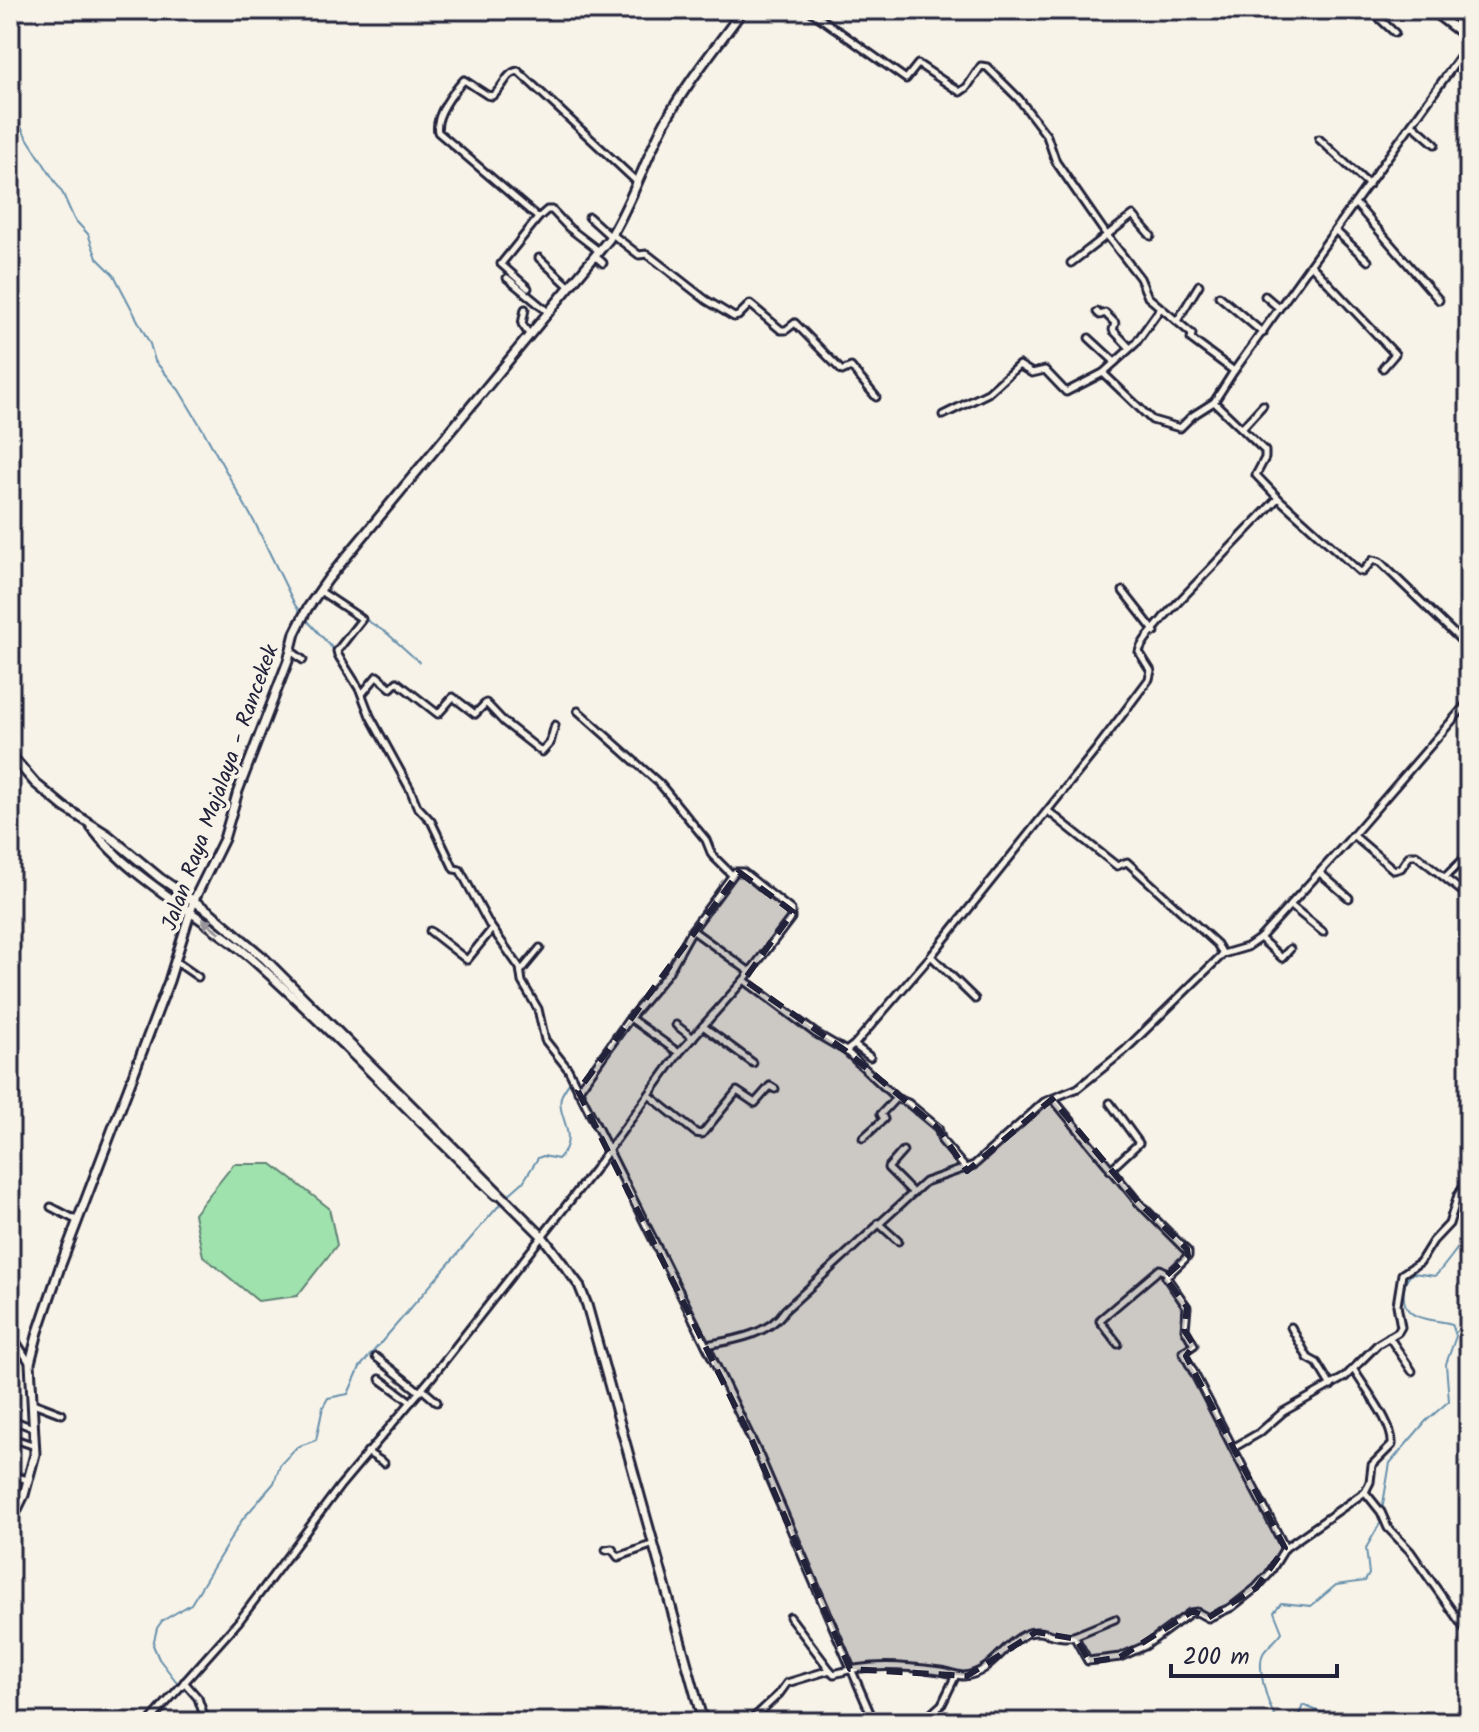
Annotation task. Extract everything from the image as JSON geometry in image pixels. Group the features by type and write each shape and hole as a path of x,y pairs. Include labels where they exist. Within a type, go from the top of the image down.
{"main road":[{"name":"Jalan Raya Majalaya - Rancekek","path":"30,1363 56,1279 175,961 194,900 224,839 238,791 301,620 320,591 611,235 675,105 743,10"},
{"path":"1431,10 1469,42"},
{"path":"10,754 35,783 108,835 160,878 194,900 264,958 542,1236 566,1266 584,1295 703,1722"},
{"path":"90,825 120,857 249,956 482,1182 513,1208"},
{"path":"10,1524 24,1495 35,1446 30,1363"}],"street":[{"path":"809,10 906,79 918,64 960,92 981,66 987,67 1019,99 1047,136 1056,162 1140,278 1148,297 1192,334 1191,339 1234,371"},
{"path":"1387,10 1381,20 1395,33"},
{"path":"1103,373 1152,420 1174,427 1180,428 1214,402 1469,42"},
{"path":"538,218 438,132 436,124 464,80 492,96 513,72 522,72 603,153 637,182"},
{"path":"1412,124 1435,144"},
{"path":"1319,139 1369,185"},
{"path":"1355,203 1439,300"},
{"path":"528,288 501,264 547,210 552,210 597,253 603,263"},
{"path":"1071,263 1134,215 1151,236"},
{"path":"589,217 638,255 647,254 706,300 734,317 750,304 781,330 796,323 842,371 851,367 876,397"},
{"path":"1336,231 1368,261"},
{"path":"539,258 570,287"},
{"path":"1311,265 1395,354 1383,368"},
{"path":"507,278 548,312"},
{"path":"1177,321 1199,285"},
{"path":"1219,296 1263,333"},
{"path":"1265,296 1279,308"},
{"path":"525,309 522,324 529,334"},
{"path":"943,415 988,393 1019,365 1032,373 1045,370 1066,392 1103,373 1130,348 1160,309"},
{"path":"1097,312 1100,315 1105,313 1115,323 1113,330 1130,348"},
{"path":"1089,338 1115,362"},
{"path":"1214,402 1265,451 1265,458 1256,475 1278,498 1359,571 1362,572 1373,560 1380,562 1469,648"},
{"path":"1242,428 1263,405"},
{"path":"846,1051 931,956 1149,679 1151,671 1138,650 1164,617 1278,498"},
{"path":"320,591 362,619 337,652 362,694 370,716 417,806 431,821 454,869 460,870 489,932 521,971 522,982 538,1009 545,1040 568,1069 759,1455 874,1722"},
{"path":"1123,591 1155,632"},
{"path":"291,650 303,660"},
{"path":"362,694 377,676 391,688 397,682 438,714 453,697 475,714 486,703 504,722 542,752 550,743 555,725"},
{"path":"706,1345 767,1329 777,1323 785,1310 913,1193 933,1178 966,1169 997,1147 1044,1102 1078,1088 1124,1051 1223,954 1247,947 1260,938 1469,701"},
{"path":"578,711 660,784 706,840 716,861 733,875"},
{"path":"1048,811 1117,866 1127,862 1223,954"},
{"path":"1353,835 1394,870 1414,854 1469,897"},
{"path":"1445,877 1468,855"},
{"path":"149,1722 239,1621 367,1452 421,1390 608,1151 679,1053 744,980 793,912 743,872 735,872 692,930 673,966 630,1018 578,1091"},
{"path":"1320,873 1349,898"},
{"path":"1290,904 1323,932"},
{"path":"692,930 750,972"},
{"path":"430,931 467,960 489,932"},
{"path":"1260,938 1281,957 1290,949"},
{"path":"521,971 540,948"},
{"path":"931,956 975,999"},
{"path":"175,961 198,977"},
{"path":"744,980 815,1033 846,1051 896,1098 908,1103 938,1128 942,1141 966,1169"},
{"path":"630,1018 679,1053"},
{"path":"676,1025 693,1038"},
{"path":"703,1026 753,1063"},
{"path":"854,1045 870,1057"},
{"path":"649,1095 696,1133 702,1134 737,1091 755,1103 770,1086 775,1089"},
{"path":"863,1138 884,1119 882,1113 896,1098"},
{"path":"1052,1099 1138,1202 1187,1249 1188,1256 1168,1274 1167,1279 1187,1307 1184,1327 1194,1345 1183,1352 1285,1548"},
{"path":"1110,1103 1139,1143 1110,1170"},
{"path":"903,1151 888,1168 913,1193"},
{"path":"1233,1448 1259,1433 1283,1412 1354,1370 1378,1344 1401,1327 1397,1305 1402,1274 1420,1262 1433,1241 1449,1224 1454,1203 1469,1179"},
{"path":"51,1207 79,1221"},
{"path":"878,1223 898,1241"},
{"path":"1118,1344 1101,1319 1160,1269 1168,1274"},
{"path":"1291,1327 1308,1358 1317,1363 1331,1386"},
{"path":"10,1332 30,1363"},
{"path":"1389,1337 1412,1371"},
{"path":"376,1357 437,1402"},
{"path":"1074,1636 1088,1661 1127,1656 1190,1613 1197,1612 1208,1618 1232,1607 1269,1574 1285,1548 1365,1492 1370,1482 1370,1469 1393,1441 1385,1421 1354,1370"},
{"path":"380,1379 411,1402"},
{"path":"33,1403 62,1414"},
{"path":"34,1428 13,1420 12,1438 35,1446"},
{"path":"367,1452 384,1463"},
{"path":"10,1474 28,1481"},
{"path":"10,1490 24,1495"},
{"path":"1365,1492 1381,1512 1388,1528 1410,1551 1469,1635"},
{"path":"606,1550 612,1549 618,1557 654,1544"},
{"path":"790,1617 834,1674 850,1669 893,1666 967,1676 985,1668 1013,1642 1029,1633 1042,1632 1060,1639 1115,1619"},
{"path":"749,1722 787,1683 830,1670"},
{"path":"922,1722 942,1704 956,1675"},
{"path":"183,1682 198,1698 206,1722"},
{"path":"1462,1722 1469,1715"}],"highlighted area":[{"path":"739,872 793,912 744,980 846,1051 938,1128 967,1171 1052,1099 1138,1202 1187,1249 1188,1256 1165,1277 1187,1307 1184,1330 1194,1345 1186,1356 1285,1548 1256,1588 1208,1618 1193,1611 1120,1657 1090,1662 1076,1639 1036,1632 967,1676 850,1669 751,1438 578,1091"}],"green space":[{"path":"234,1164 272,1164 329,1208 337,1245 297,1296 258,1301 203,1256 194,1214"}],"waterway":[{"path":"10,104 24,133 63,194 74,219 88,234 97,258 114,275 150,344 155,361 179,390 203,430 302,614"},
{"path":"306,619 334,650"},
{"path":"350,639 365,619 388,634 419,662"},
{"path":"469,891 487,928 498,941"},
{"path":"506,1197 523,1182 538,1158 558,1159 565,1151 568,1135 560,1104 571,1080"},
{"path":"188,1690 176,1681 159,1659 153,1645 157,1628 162,1621 191,1604 242,1520 274,1483 280,1465 297,1447 316,1440 328,1398 348,1394 360,1367 502,1202"},
{"path":"1382,1510 1390,1463 1426,1421 1449,1401 1446,1364 1456,1336 1452,1324 1412,1313 1404,1300 1405,1285 1413,1273 1435,1276 1450,1258 1464,1239 1460,1212 1469,1202"},
{"path":"1279,1722 1267,1698 1261,1667 1264,1652 1282,1632 1274,1612 1281,1603 1311,1606 1336,1585 1365,1581 1369,1574 1366,1548 1382,1520"},
{"path":"1296,1722 1303,1705 1344,1722"}]}
